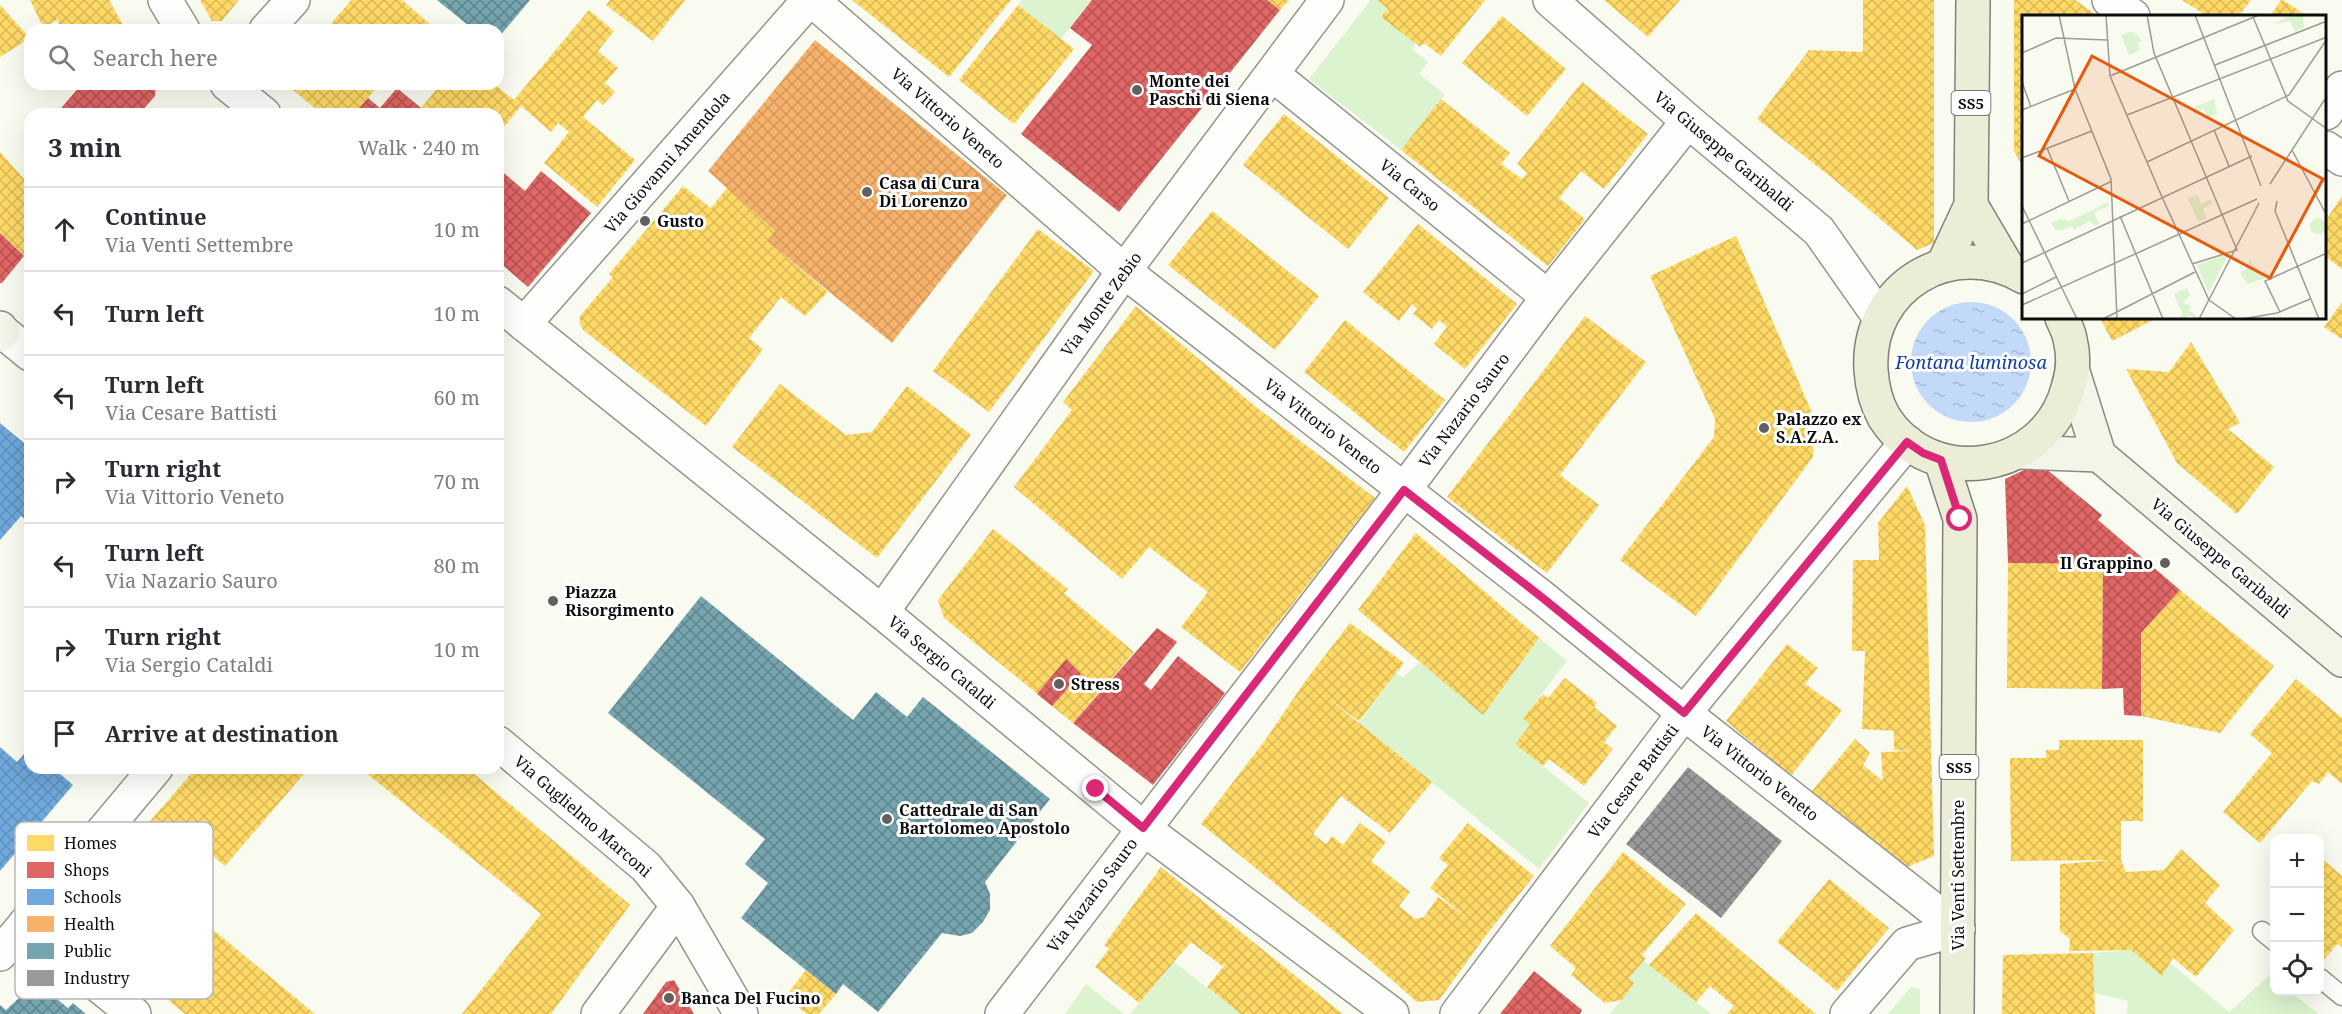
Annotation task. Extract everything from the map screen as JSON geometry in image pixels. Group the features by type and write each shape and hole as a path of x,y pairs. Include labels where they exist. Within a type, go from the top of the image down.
{"main road":[{"name":"SS5","path":"1943,265 1971,205 1973,0"},
{"path":"1971,205 2016,272"},
{"path":"2016,272 1976,261 1943,265 1917,276 1895,294 1880,318 1870,351 1872,385 1884,417 1907,442 1923,453 1941,460 1963,464 1987,464 2019,452 2046,432 2064,404 2073,372 2070,339 2063,320"},
{"name":"Via Venti Settembre","path":"1941,460 1960,519 1957,1014"},
{"name":"Via Venti Settembre","path":"1960,519 1987,464"}],"street":[{"path":"165,0 179,24"},
{"path":"271,24 293,0"},
{"name":"Via Vittorio Veneto","path":"810,0 1124,271 1544,599 1684,713 1958,929"},
{"name":"Via Giovanni Amendola","path":"524,324 810,0"},
{"name":"Via Monte Zebio","path":"882,612 1124,271 1328,0"},
{"name":"Via Giuseppe Garibaldi","path":"1550,0 1688,122 1819,231 1880,318"},
{"path":"2109,0 2132,15"},
{"name":"Via Carso","path":"1272,74 1548,297"},
{"path":"2327,110 2342,88"},
{"path":"234,90 257,108"},
{"name":"Via Nazario Sauro","path":"1002,1014 1404,490 1548,297 1688,122"},
{"path":"2327,149 2342,159"},
{"name":"Via Sergio Cataldi","path":"504,308 882,612 1143,828 1392,1014"},
{"path":"1,332 24,349"},
{"path":"2019,452 2099,455 2073,372"},
{"name":"Via Cesare Battisti","path":"1458,1014 1684,713 1907,442"},
{"name":"Via Giuseppe Garibaldi","path":"2099,455 2342,660"},
{"name":"Via Guglielmo Marconi","path":"504,748 646,867 678,906 741,1014"},
{"path":"111,822 151,774"},
{"path":"598,1014 678,906"},
{"path":"1847,1014 1907,944 1958,929"},
{"path":"0,954 15,937"},
{"path":"115,999 134,1014"}],"lane":[{"path":"2324,982 2342,996"}],"green space":[{"path":"1022,0 1092,0 1061,39 1018,5"},
{"path":"1371,0 1377,0 1388,9 1382,17 1416,43 1412,49 1428,62 1419,74 1445,95 1401,150 1309,79"},
{"path":"1539,638 1567,661 1523,718 1530,725 1515,744 1589,803 1539,869 1359,723 1396,674 1403,677 1420,662 1483,715"},
{"path":"2131,950 2162,976 2169,962 2229,1012 2270,975 2270,996 2295,996 2319,1014 2127,1014 2128,1001 2094,993 2093,953"},
{"path":"1644,961 1711,1014 1610,1014 1634,984 1629,978"},
{"path":"1174,962 1241,1014 1130,1014"},
{"path":"1086,984 1124,1014 1065,1014"},
{"path":"1911,987 1920,989 1920,1014 1888,1014"}],"water":[{"name":"Fontana luminosa","path":"1971,302 1994,306 2014,319 2027,339 2031,362 2027,385 2014,405 1994,418 1971,422 1948,418 1928,405 1915,385 1911,362 1915,339 1928,319 1948,306"}],"building: Homes":[{"path":"30,0 109,0 123,24 59,24 58,19 51,24 42,24"},
{"path":"200,0 239,0 222,21 212,21"},
{"path":"351,0 402,0 430,24 331,24"},
{"path":"610,0 685,0 653,41 606,5"},
{"path":"852,0 1011,0 949,77"},
{"path":"1267,0 1289,0 1280,10"},
{"path":"1377,0 1485,0 1441,56 1424,43 1420,47 1381,17 1388,9"},
{"path":"1604,0 1680,0 1648,37"},
{"path":"1863,0 1934,0 1934,243 1917,250 1831,177 1757,119 1809,50 1863,52"},
{"path":"2014,0 2075,0 2097,15 2022,15 2022,165 2014,151"},
{"path":"2182,0 2251,0 2240,15 2205,15"},
{"path":"2283,0 2306,15 2271,15"},
{"path":"0,5 24,31 24,42 0,57"},
{"path":"1018,5 1074,49 1014,124 959,80"},
{"path":"589,10 614,31 598,51 618,68 605,83 615,92 603,105 597,100 583,117 635,160 597,207 544,163 569,132 558,123 551,132 521,106 504,127 504,108 421,108 436,90 502,90 514,100"},
{"path":"1502,16 1566,69 1527,116 1462,63"},
{"path":"1582,82 1648,134 1604,189 1581,171 1559,198 1585,219 1548,266 1401,150 1441,99 1510,153 1501,164 1522,179 1527,173 1517,164"},
{"path":"293,90 375,90 359,108 315,108"},
{"path":"1284,114 1389,198 1348,249 1243,165"},
{"path":"0,152 24,179 24,256 0,233"},
{"path":"683,186 711,208 727,188 775,231 767,241 828,292 805,316 781,297 749,338 763,349 706,426 583,330 580,324 580,316 613,277 609,274"},
{"path":"2342,196 2342,269 2327,258 2327,218"},
{"path":"1212,211 1319,296 1275,350 1168,265"},
{"path":"1418,224 1517,304 1465,369 1434,344 1447,327 1439,320 1432,329 1413,314 1417,309 1412,304 1399,321 1363,292"},
{"path":"1038,229 1094,271 989,412 933,371"},
{"name":"Palazzo ex S.A.Z.A.","path":"1736,236 1815,420 1813,457 1696,616 1620,560 1714,437 1715,419 1650,276"},
{"path":"2342,302 2342,339 2324,327"},
{"path":"1136,306 1256,407 1375,498 1240,672 1181,627 1208,592 1149,547 1122,579 1014,487 1072,410 1063,402"},
{"path":"1585,316 1646,362 1560,475 1599,505 1547,573 1447,497"},
{"path":"1345,320 1445,400 1404,452 1304,372"},
{"path":"2101,320 2153,320 2112,341"},
{"path":"2191,342 2240,423 2228,429 2274,467 2237,514 2177,463 2126,369 2169,372"},
{"path":"780,384 846,435 872,432 907,386 971,435 877,558 732,447"},
{"path":"1907,486 1925,525 1934,856 1902,869 1811,792 1855,739 1870,753 1863,765 1883,781 1881,752 1914,751 1894,750 1894,731 1862,729 1865,651 1852,651 1853,560 1879,560 1878,523"},
{"path":"993,529 1068,589 1064,593 1134,652 1073,723 944,618 938,600"},
{"path":"1416,533 1539,638 1483,715 1358,610"},
{"path":"2008,563 2103,564 2102,689 2007,688"},
{"path":"2180,590 2274,666 2220,733 2141,716 2141,633"},
{"path":"1350,623 1404,663 1359,721 1328,698 1432,782 1390,833 1341,796 1313,834 1326,844 1332,836 1343,845 1360,823 1386,842 1371,861 1410,892 1399,906 1415,919 1424,917 1438,897 1467,918 1430,888 1448,865 1439,858 1468,823 1534,876 1487,934 1439,1000 1417,1002 1361,953 1201,824"},
{"path":"1787,644 1818,668 1805,684 1842,710 1791,776 1726,721"},
{"path":"1565,678 1597,703 1594,707 1617,726 1604,742 1613,749 1584,786 1549,759 1543,766 1515,744 1530,725 1523,718 1543,694 1548,698"},
{"path":"2296,679 2342,718 2342,784 2328,772 2319,784 2312,781 2260,843 2223,812 2272,753 2250,734"},
{"path":"2059,740 2143,740 2143,821 2121,821 2121,860 2126,872 2164,870 2181,849 2220,885 2205,903 2234,930 2196,977 2173,958 2162,976 2131,950 2069,951 2070,939 2060,931 2060,864 2114,860 2011,861 2010,758 2046,758 2046,750 2059,750"},
{"path":"191,774 304,774 225,866 213,856 213,822 149,822"},
{"path":"367,774 474,774 630,905 551,1014 462,1014 541,914"},
{"path":"1623,852 1686,904 1642,955 1646,958 1629,978 1634,983 1622,1000 1605,1003 1571,975 1576,968 1550,946"},
{"path":"2324,860 2342,876 2342,947 2337,944 2324,960"},
{"path":"1161,867 1343,1014 1241,1014 1207,987 1227,962 1222,966 1191,942 1139,1003 1095,967 1109,949 1104,945"},
{"path":"1829,879 1889,928 1837,991 1777,942"},
{"path":"1696,913 1816,1014 1727,1014 1734,1006 1710,986 1696,1002 1649,965"},
{"path":"213,930 315,1014 185,1014 167,999 213,999"},
{"path":"2093,953 2095,1014 2002,1014 2003,955"},
{"path":"806,970 836,994 819,1014 807,1014 785,997"}],"building: Shops":[{"name":"Monte dei Paschi di Siena","path":"1092,0 1267,0 1280,10 1119,212 1021,134 1092,45 1070,28"},
{"path":"77,90 156,90 155,96 144,108 61,108"},
{"path":"395,90 399,90 421,108 380,108"},
{"path":"368,98 380,108 359,108"},
{"path":"541,171 591,213 528,287 504,266 504,173 525,191"},
{"path":"0,233 24,256 2,283 0,283"},
{"path":"2039,463 2102,515 2098,520 2180,590 2141,633 2141,716 2124,715 2123,688 2102,689 2103,564 2008,563 2005,479"},
{"path":"1157,628 1177,642 1144,684 1151,690 1178,656 1225,693 1153,785 1073,723"},
{"name":"Stress","path":"1066,659 1081,674 1052,706 1037,694"},
{"path":"1534,971 1582,1010 1580,1014 1500,1014"},
{"name":"Banca Del Fucino","path":"674,980 694,1014 643,1014 666,982"}],"building: Schools":[{"path":"0,423 24,443 24,518 21,516 0,540"},
{"path":"0,747 17,762 24,754 24,774 60,774 73,785 42,822 15,822 15,853 0,871"}],"building: Health":[{"name":"Casa di Cura Di Lorenzo","path":"815,40 1007,195 892,343 767,241 775,231 708,171"}],"building: Public":[{"path":"437,0 530,0 504,31 504,24 467,24"},
{"name":"Cattedrale di San Bartolomeo Apostolo","path":"701,596 853,720 876,692 907,717 923,697 1050,799 985,882 990,894 990,910 983,922 972,933 960,936 942,933 878,1012 843,984 836,994 741,918 768,883 745,864 765,839 608,713"},
{"path":"18,999 57,999 68,1008 73,1003 86,1014 0,1014 0,1005 6,1010"}],"building: Industry":[{"path":"1688,767 1782,841 1721,918 1626,844"}],"place":[{"name":"Monte dei Paschi di Siena","path":"1137,90"},
{"name":"Casa di Cura Di Lorenzo","path":"867,192"},
{"name":"Gusto","path":"645,221"},
{"name":"Palazzo ex S.A.Z.A.","path":"1764,428"},
{"name":"Il Grappino","path":"2165,563"},
{"name":"Piazza Risorgimento","path":"553,601"},
{"name":"Stress","path":"1059,684"},
{"name":"Cattedrale di San Bartolomeo Apostolo","path":"887,819"},
{"name":"Banca Del Fucino","path":"669,998"}],"route":[{"path":"1096,789 1143,828 1404,490 1544,599 1684,713 1907,442 1923,453 1941,460 1960,519"}]}
